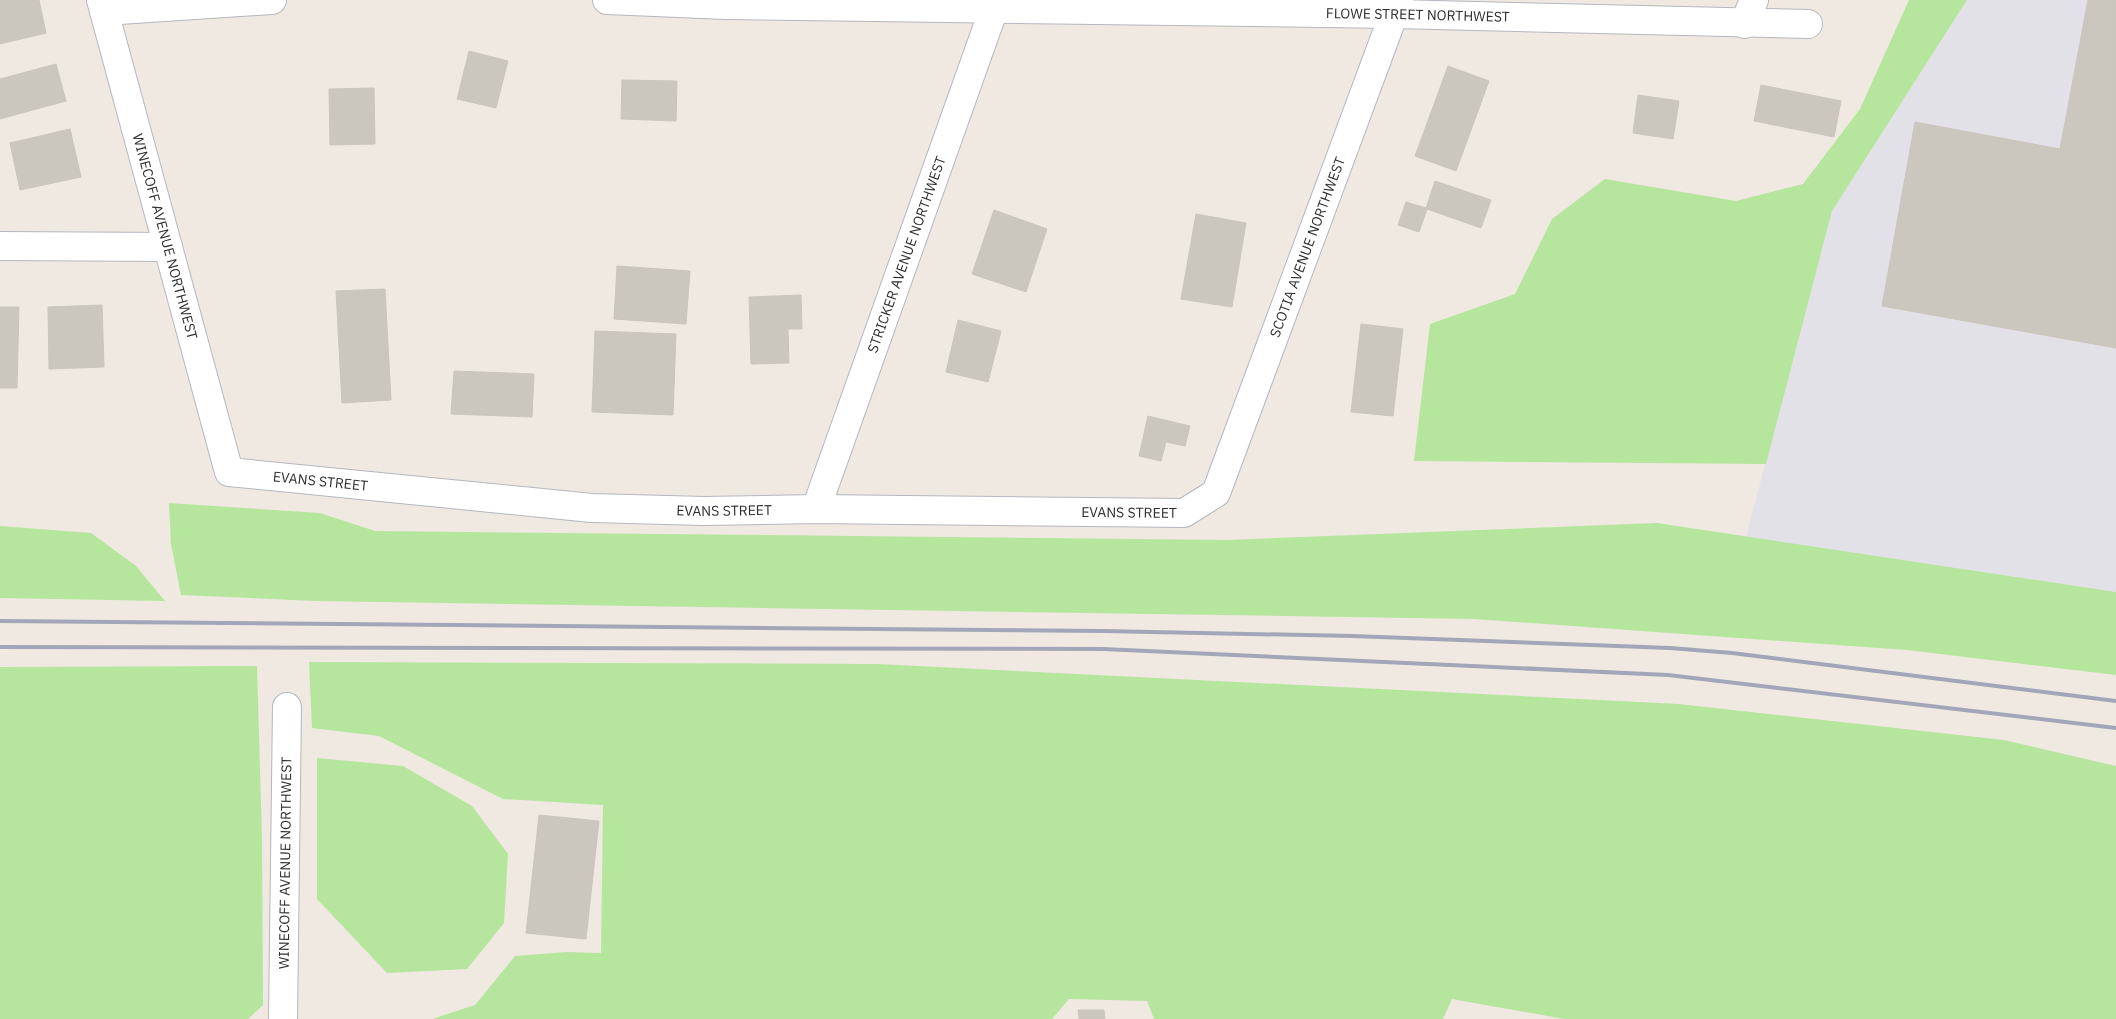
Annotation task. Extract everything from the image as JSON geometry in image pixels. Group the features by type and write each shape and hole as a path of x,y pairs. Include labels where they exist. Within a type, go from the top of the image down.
{"street":[{"path":"103,6 272,0"},
{"name":"FLOWE STREET NORTHWEST","path":"607,0 726,5 996,4 1749,12 1808,24"},
{"name":"STRICKER AVENUE NORTHWEST","path":"816,509 996,4"},
{"name":"WINECOFF AVENUE NORTHWEST","path":"103,6 229,472"},
{"name":"SCOTIA AVENUE NORTHWEST","path":"1216,494 1396,7"},
{"path":"0,246 168,246"},
{"name":"EVANS STREET","path":"229,472 592,508 704,511 816,509 1184,513 1216,494"},
{"name":"WINECOFF AVENUE NORTHWEST","path":"283,1019 288,707"}],"shaded area":[{"path":"1967,0 2116,0 2116,592 1746,537 1832,211"}],"green space":[{"path":"1909,0 1967,0 1832,211 1766,464 1414,461 1430,324 1515,294 1552,219 1605,179 1736,201 1803,184 1860,109"},
{"path":"169,503 320,513 375,531 1227,540 1657,523 2116,592 2116,675 1907,650 1474,619 315,601 181,595 171,544"},
{"path":"0,526 91,533 136,566 165,601 0,598"},
{"path":"309,662 878,664 1679,704 2004,740 2116,766 2116,1019 1564,1019 1452,999 1443,1019 1154,1019 1147,1001 1069,999 1052,1019 432,1019 475,1005 515,956 567,952 601,953 603,805 503,799 379,736 312,728"},
{"path":"257,666 262,838 263,1005 248,1019 0,1019 0,667"},
{"path":"317,758 403,766 472,806 508,854 504,923 467,969 387,973 317,899"}],"building":[{"path":"0,0 39,0 46,33 0,44"},
{"path":"2088,0 2116,0 2116,348 1882,306 1915,122 2060,149"},
{"path":"469,51 508,61 496,108 457,99"},
{"path":"56,64 66,101 0,119 0,79"},
{"path":"1448,66 1489,81 1456,171 1415,156"},
{"path":"622,80 677,81 676,121 621,119"},
{"path":"1761,85 1841,101 1834,137 1754,121"},
{"path":"374,88 375,144 330,145 329,89"},
{"path":"1638,95 1679,101 1673,139 1633,133"},
{"path":"70,129 81,177 20,190 10,143"},
{"path":"1435,181 1491,200 1481,228 1427,209 1419,232 1398,225 1406,202 1426,208"},
{"path":"994,210 1047,229 1026,292 972,274"},
{"path":"1196,214 1246,223 1232,307 1181,299"},
{"path":"617,266 690,271 686,324 614,319"},
{"path":"385,289 391,400 342,403 336,291"},
{"path":"801,295 802,329 788,329 789,363 751,364 749,297"},
{"path":"102,305 104,367 49,369 48,307"},
{"path":"0,307 19,307 17,388 0,388"},
{"path":"958,320 1001,331 988,382 946,372"},
{"path":"1361,324 1403,329 1393,416 1351,412"},
{"path":"595,331 676,334 673,415 592,412"},
{"path":"454,371 534,374 532,417 451,414"},
{"path":"1148,416 1190,426 1185,446 1166,442 1161,461 1139,456"},
{"path":"539,815 599,821 586,939 526,933"},
{"path":"1078,1010 1104,1010 1105,1019 1079,1019"}],"railway":[{"path":"0,621 1103,631 1353,636 1670,648 1732,653 2116,701"},
{"path":"0,647 1103,649 1668,675 2116,728"}]}
